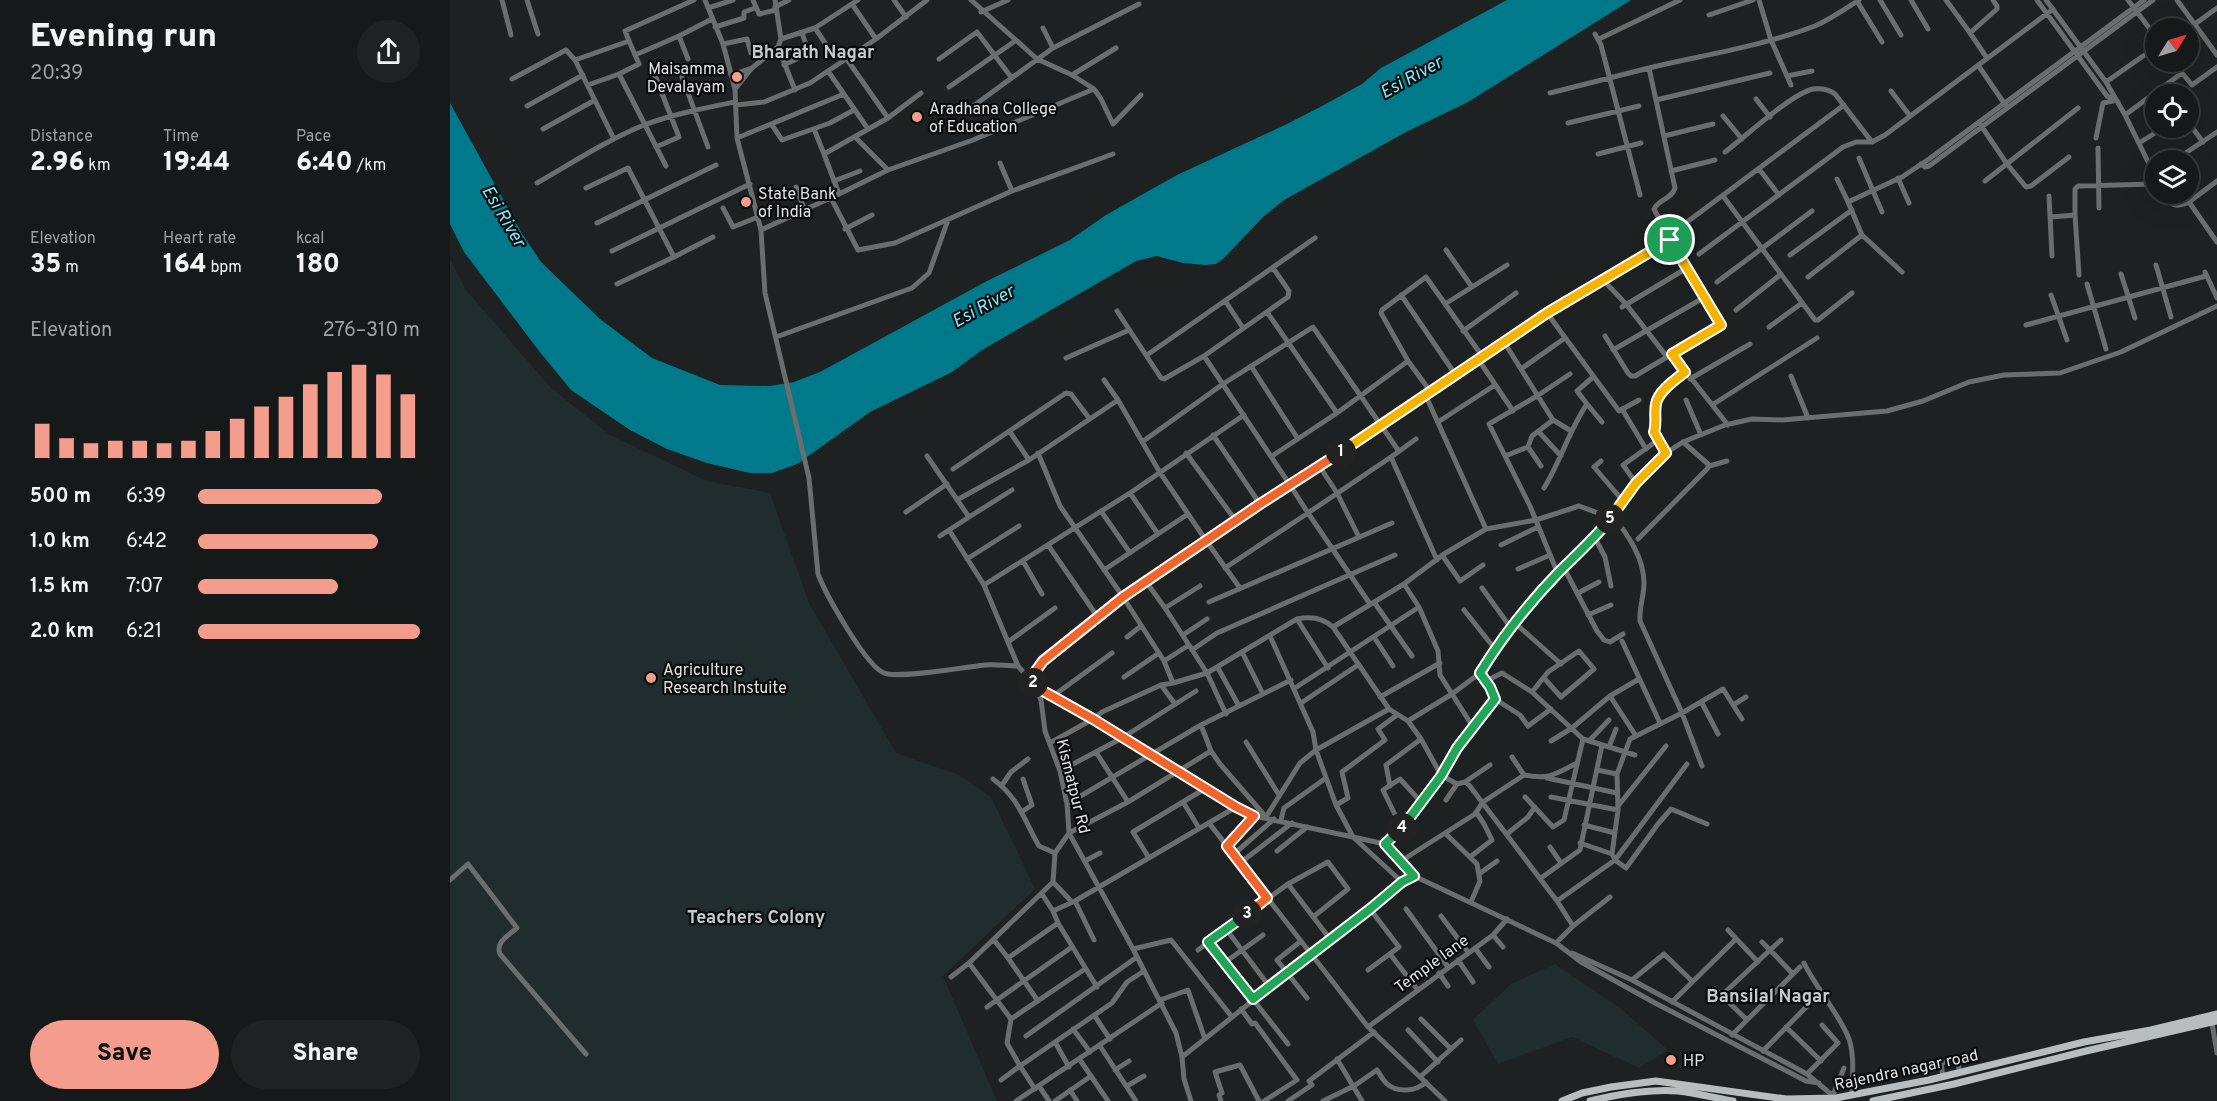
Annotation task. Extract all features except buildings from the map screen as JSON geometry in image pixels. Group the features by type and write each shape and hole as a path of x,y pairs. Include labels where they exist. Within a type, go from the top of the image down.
{"main road":[{"name":"Rajendra nagar road","path":"1562,1101 1582,1093 1656,1081 1786,1099 1836,1098 1943,1077 2081,1043 2151,1030 2217,1014"},
{"name":"Rajendra nagar road","path":"1873,1101 2214,1022"},
{"path":"1590,1101 1617,1095 1656,1091 1680,1092 1733,1101"}],"street":[{"path":"502,0 511,35"},
{"path":"527,0 538,34"},
{"path":"588,85 639,64 625,31 694,0"},
{"path":"705,0 723,44 735,89 737,138 762,230 765,293 809,478 818,574 845,625 875,668 885,674 989,665 1018,666 984,585 949,530"},
{"path":"708,8 733,0"},
{"path":"753,0 759,14 789,0"},
{"path":"781,39 815,28 858,0"},
{"path":"894,0 906,16"},
{"path":"537,183 614,139 645,125 695,110 764,102 795,90 876,39 927,0"},
{"path":"970,0 1037,59 1072,75 1094,89 1113,123 1141,95"},
{"path":"981,12 1008,0"},
{"path":"1641,195 1597,36 1680,0"},
{"path":"1709,15 1753,0"},
{"path":"1759,0 1771,40 1791,85"},
{"path":"1880,0 1901,34"},
{"path":"1911,0 1928,29"},
{"path":"1946,0 1987,58"},
{"path":"1970,33 1996,9 1997,6 1993,0"},
{"path":"2037,0 2106,82 2115,101"},
{"path":"2046,0 2125,115 2145,155"},
{"path":"2128,0 2145,22"},
{"path":"2136,10 2144,0"},
{"path":"1848,202 1898,178 1980,125 2079,51 2153,0"},
{"path":"2178,0 2191,18"},
{"path":"1550,93 1771,40 1816,25 1858,1 1882,42"},
{"path":"852,4 876,39"},
{"path":"965,112 1053,48 1139,4"},
{"path":"735,89 752,68 778,48 781,39 775,6"},
{"path":"715,27 744,18 744,12 755,8"},
{"path":"2199,21 2217,8"},
{"path":"1699,254 1848,144 1872,142 1910,117 2053,9"},
{"path":"635,55 712,19"},
{"path":"815,28 833,50 846,58 888,118"},
{"path":"939,59 984,28"},
{"path":"1043,28 1053,48"},
{"path":"2199,30 2217,55"},
{"path":"977,32 1011,77"},
{"path":"784,65 809,53 802,33"},
{"path":"679,36 688,59"},
{"path":"723,44 747,39 751,53"},
{"path":"575,60 629,41"},
{"path":"949,87 1016,41"},
{"path":"778,48 795,90"},
{"path":"1072,75 1116,48"},
{"path":"512,79 566,50 575,60 614,139"},
{"path":"2106,82 2145,55"},
{"path":"651,65 679,137 656,147"},
{"path":"1978,65 2006,106"},
{"path":"2125,115 2182,73 2192,85 2217,67"},
{"path":"730,75 752,68"},
{"path":"1605,336 1631,376 1635,376 1720,327 1720,322 1670,240 1654,209 1657,204 1675,192 1649,68"},
{"path":"828,71 868,129"},
{"path":"1787,76 1812,71"},
{"path":"1656,100 1770,73"},
{"path":"619,74 666,166"},
{"path":"527,106 583,75"},
{"path":"682,77 708,147"},
{"path":"762,230 888,170 973,140 1094,89"},
{"path":"1725,152 1801,94 1813,89 1831,90 1872,142"},
{"path":"1891,91 1910,117"},
{"path":"824,154 888,118 921,93"},
{"path":"737,138 844,94"},
{"path":"1756,99 1770,117"},
{"path":"543,129 595,100"},
{"path":"2096,138 2103,103 2115,101"},
{"path":"1683,225 1844,105"},
{"path":"1568,123 1639,106"},
{"path":"1985,181 2078,108"},
{"path":"772,125 782,140 843,117 854,110"},
{"path":"1723,116 1742,139"},
{"path":"1664,136 1713,124"},
{"path":"1980,125 2026,187 2031,186 2069,157"},
{"path":"814,129 839,194"},
{"path":"2191,150 2217,132"},
{"path":"855,136 888,170"},
{"path":"2199,137 2203,142"},
{"path":"2139,143 2147,138"},
{"path":"1598,154 1641,143"},
{"path":"2098,148 2099,208"},
{"path":"831,198 858,250 895,243 1012,191 1113,154"},
{"path":"1859,158 1882,212"},
{"path":"1671,171 1715,160"},
{"path":"1000,162 1012,191"},
{"path":"597,223 716,165"},
{"path":"586,188 628,168 674,257"},
{"path":"1759,169 1779,195"},
{"path":"834,181 860,171"},
{"path":"1898,178 1909,203"},
{"path":"1837,179 1862,235 1902,272"},
{"path":"2199,194 2217,181"},
{"path":"612,251 750,184"},
{"path":"2079,275 2075,189 2078,186 2145,185"},
{"path":"796,187 805,211"},
{"path":"1723,196 1816,321 1852,294"},
{"path":"2049,196 2052,256"},
{"path":"2170,204 2179,207 2185,204"},
{"path":"2190,204 2217,242"},
{"path":"723,208 733,227 758,217"},
{"path":"1790,255 1852,210"},
{"path":"1717,282 1812,211"},
{"path":"846,229 872,215"},
{"path":"2050,217 2075,215"},
{"path":"776,337 912,288 929,273 948,220"},
{"path":"1808,277 1862,235"},
{"path":"617,284 712,237"},
{"path":"1147,356 1315,238"},
{"path":"1030,679 1043,661 1123,597 1547,313 1670,240"},
{"path":"1446,250 1472,286"},
{"path":"1445,304 1507,265"},
{"path":"2156,265 2171,317"},
{"path":"1117,311 1161,378 1164,379 1204,356 1290,294 1274,268"},
{"path":"1624,306 1687,268"},
{"path":"2121,274 2135,318"},
{"path":"2026,324 2163,288 2206,274 2217,298"},
{"path":"1736,310 1780,275"},
{"path":"1486,529 1427,393 1382,310 1426,276 1513,411"},
{"path":"1603,280 1646,331 1685,372 1728,425"},
{"path":"2087,284 2106,349"},
{"path":"1463,331 1516,293"},
{"path":"1401,295 1455,375"},
{"path":"2051,295 2067,340"},
{"path":"1613,350 1705,297"},
{"path":"1226,302 1243,328"},
{"path":"1769,327 1802,303"},
{"path":"1408,721 1452,694 1480,673 1513,626 1557,574 1595,538 1636,483 1666,453 1683,442 1728,425 1752,419 1808,418 1887,411 1923,401 1969,382 2004,375 2060,373 2121,352 2217,306"},
{"path":"1267,312 1337,413"},
{"path":"1547,313 1619,411 1639,400"},
{"path":"1142,442 1223,384 1314,327 1398,452"},
{"path":"1066,358 1130,330"},
{"path":"1521,369 1565,338"},
{"path":"1712,405 1817,338"},
{"path":"1504,342 1553,420 1571,431"},
{"path":"1690,379 1750,344"},
{"path":"1204,356 1348,574 1391,626 1412,656"},
{"path":"1272,456 1337,413 1408,361"},
{"path":"1251,366 1298,439"},
{"path":"1666,453 1654,430 1656,400 1685,372"},
{"path":"1557,574 1537,524 1490,424 1570,374"},
{"path":"1791,376 1808,418"},
{"path":"1593,378 1577,390 1602,422"},
{"path":"1104,380 1159,471 1240,588"},
{"path":"1438,422 1495,385"},
{"path":"953,469 1070,393 1089,418"},
{"path":"957,500 1029,460 1118,400"},
{"path":"1686,400 1701,435"},
{"path":"1544,488 1556,470 1571,431 1587,404"},
{"path":"1622,409 1646,449"},
{"path":"984,585 1130,493 1244,415"},
{"path":"1505,456 1528,447 1532,436 1553,420"},
{"path":"1538,431 1561,456"},
{"path":"1010,432 1029,460"},
{"path":"1213,435 1260,504"},
{"path":"1226,568 1416,440"},
{"path":"1636,483 1623,465 1658,440"},
{"path":"1683,442 1709,466"},
{"path":"1528,447 1541,466"},
{"path":"1038,453 1060,506 1159,653 1173,683"},
{"path":"1186,453 1236,521"},
{"path":"927,456 969,517"},
{"path":"1391,457 1439,558 1460,581 1482,565"},
{"path":"1601,461 1594,467 1623,501"},
{"path":"1638,539 1709,466 1727,461"},
{"path":"1320,467 1337,493 1359,537"},
{"path":"906,512 946,484"},
{"path":"940,536 1012,490"},
{"path":"1130,493 1158,534"},
{"path":"1501,545 1537,524 1578,506 1612,517 1635,547 1644,582 1640,621 1682,713 1702,766"},
{"path":"1101,511 1130,553"},
{"path":"1104,570 1188,514"},
{"path":"1209,602 1392,523"},
{"path":"1333,627 1404,584 1439,558 1486,529 1537,524"},
{"path":"967,559 1019,526"},
{"path":"1595,538 1605,557 1611,586"},
{"path":"1048,545 1097,616"},
{"path":"1164,661 1217,633 1395,555"},
{"path":"1518,569 1550,555"},
{"path":"1023,561 1042,594"},
{"path":"1564,568 1597,631 1607,642 1623,634"},
{"path":"1578,593 1599,582"},
{"path":"1147,583 1207,674 1226,714"},
{"path":"1404,584 1419,607 1438,651 1440,675 1473,727"},
{"path":"1165,608 1200,586"},
{"path":"1482,588 1513,626 1561,664"},
{"path":"1588,615 1611,605"},
{"path":"1294,688 1419,607"},
{"path":"1008,642 1055,608"},
{"path":"1464,610 1495,650"},
{"path":"1050,743 1111,707 1161,685 1207,674 1297,619 1307,617 1326,621 1333,627 1389,710 1408,721 1421,739 1441,776 1457,784 1466,782 1490,765"},
{"path":"1183,635 1207,619"},
{"path":"1297,619 1328,668"},
{"path":"1127,637 1141,626"},
{"path":"1270,636 1292,680 1313,732 1316,750 1336,805 1353,837 1402,882"},
{"path":"1374,637 1393,666"},
{"path":"1622,641 1660,723"},
{"path":"1532,692 1548,672 1579,651 1594,669 1561,697 1544,678"},
{"path":"1242,652 1263,694"},
{"path":"1053,696 1112,653"},
{"path":"1124,677 1159,653"},
{"path":"1380,697 1440,663"},
{"path":"1301,703 1358,665"},
{"name":"Kismatpur Rd","path":"1018,666 1036,687 1050,743 1060,771 1067,804 1069,833 1161,1001 1176,1033 1184,1079 1191,1101"},
{"path":"1218,668 1239,706"},
{"path":"1480,673 1495,699 1520,715 1527,726 1551,709"},
{"path":"1486,681 1502,673 1532,692 1586,740 1635,755"},
{"path":"1551,741 1572,728 1610,696 1639,679"},
{"path":"1067,804 1201,725 1292,680"},
{"path":"1161,685 1175,704"},
{"path":"1036,687 1254,816 1385,844 1414,876 1556,943 1581,962 1655,1003 1806,1081 1819,1083"},
{"path":"1614,857 1618,808 1617,774 1630,739 1702,703 1723,688 1742,719"},
{"path":"1060,771 1122,738 1196,691"},
{"path":"1610,696 1636,736"},
{"path":"1733,705 1746,697"},
{"path":"1385,844 1402,829 1422,803 1457,748 1495,699"},
{"path":"1702,703 1718,734"},
{"path":"1266,817 1300,763 1316,750 1389,710"},
{"path":"1336,805 1348,798 1342,772 1385,740 1378,729 1398,715"},
{"path":"1525,797 1553,827 1564,820 1577,763 1586,740 1609,720"},
{"path":"1201,725 1211,751 1220,764 1266,817"},
{"path":"1609,747 1616,729"},
{"path":"1390,786 1386,765 1421,739"},
{"path":"1246,742 1279,795"},
{"path":"1541,878 1580,850 1602,745"},
{"path":"1618,808 1666,746"},
{"path":"951,977 994,940 1053,882 1055,854 1069,833 1128,802 1211,751"},
{"path":"1096,752 1128,802"},
{"path":"1512,757 1524,776"},
{"path":"1002,785 1011,772 1028,759"},
{"path":"1547,778 1577,763"},
{"path":"1557,901 1614,857 1687,764"},
{"path":"1597,770 1617,774"},
{"path":"1401,861 1446,834 1476,812 1483,802 1524,776 1573,783 1617,794"},
{"path":"993,778 1002,785 1023,811 1039,846 1055,854"},
{"path":"1281,820 1284,808 1326,778"},
{"path":"1023,779 1032,805 1023,811"},
{"path":"1402,829 1383,790 1400,780 1422,803"},
{"path":"1466,782 1541,878 1573,926"},
{"path":"1446,800 1457,784"},
{"path":"1149,858 1133,832 1206,788"},
{"path":"1551,797 1618,808"},
{"path":"1183,802 1199,828"},
{"path":"1053,912 1100,888 1236,807"},
{"path":"1507,834 1528,818 1535,807"},
{"path":"1580,843 1614,857 1626,868 1671,809 1707,824"},
{"path":"1470,857 1492,840 1476,812"},
{"path":"1227,846 1254,816"},
{"path":"1234,854 1274,819"},
{"path":"1209,822 1368,1027 1445,1101"},
{"path":"1240,863 1292,823"},
{"path":"1584,825 1615,833"},
{"path":"1277,851 1307,827"},
{"path":"1446,834 1477,864 1480,881 1471,902"},
{"path":"1550,847 1561,863"},
{"path":"1085,861 1100,854"},
{"path":"1479,874 1497,861"},
{"path":"1198,950 1267,898 1328,862 1348,889 1313,917"},
{"path":"450,880 468,864 517,928 499,944 500,954 586,1054"},
{"path":"1182,1057 1402,882 1414,876"},
{"path":"1053,882 1074,902 1094,940"},
{"path":"1288,884 1330,939"},
{"path":"1042,894 1097,987"},
{"path":"1556,943 1573,926 1611,897"},
{"path":"1368,970 1399,947 1370,909"},
{"path":"1406,909 1448,967"},
{"path":"1441,916 1468,952"},
{"name":"Temple lane","path":"1368,1027 1493,935 1507,919"},
{"path":"1008,958 1058,923"},
{"path":"1226,929 1269,986"},
{"path":"1728,930 1758,962"},
{"path":"1224,963 1263,935"},
{"path":"1493,935 1503,947"},
{"path":"1672,1002 1736,939"},
{"path":"994,940 1038,1001"},
{"path":"1133,949 1171,940 1232,1017"},
{"path":"1722,995 1781,940"},
{"path":"1301,941 1277,960 1307,998"},
{"path":"1208,942 1288,1044"},
{"path":"1761,942 1793,974"},
{"path":"987,1007 1072,947"},
{"path":"1475,948 1489,967"},
{"path":"1571,953 1632,980 1807,1074 1836,1098 1844,1068"},
{"path":"1390,954 1417,989"},
{"path":"1632,980 1664,954 1692,981"},
{"path":"1026,1036 1137,957"},
{"path":"1458,960 1473,982"},
{"path":"969,963 1011,1019"},
{"path":"1732,1035 1802,965 1823,993 1849,1038 1852,1057 1852,1095"},
{"path":"1048,1101 1020,1066 1007,1043 1011,1019 1085,969"},
{"path":"1001,1080 1112,1003 1127,982 1144,971"},
{"path":"1439,973 1448,986"},
{"path":"1715,989 1747,1020"},
{"path":"1016,1101 1080,1060 1161,1001 1188,990 1205,1039"},
{"path":"1763,1051 1816,997"},
{"path":"1241,1009 1252,1024 1255,1023 1297,1080 1266,1099"},
{"path":"1094,1015 1110,1039"},
{"path":"1421,1018 1451,1049"},
{"path":"2214,1022 2217,1053"},
{"path":"1807,1074 1838,1043 1822,1025"},
{"path":"1786,1027 1821,1061"},
{"path":"1073,1029 1090,1052"},
{"path":"1408,1030 1438,1062"},
{"path":"1280,1091 1288,1101 1312,1085 1310,1081 1374,1032"},
{"path":"1420,1077 1461,1040"},
{"path":"1054,1042 1070,1066"},
{"path":"1100,1046 1136,1101"},
{"path":"1337,1059 1362,1101"},
{"path":"1943,1077 1941,1063 1957,1059 1960,1073"},
{"path":"1080,1060 1108,1101"},
{"path":"1115,1070 1129,1061"},
{"path":"1221,1101 1219,1095 1222,1093 1215,1072 1240,1065 1259,1101"},
{"path":"1323,1101 1354,1086 1377,1070 1387,1084 1403,1090 1419,1089 1426,1082"},
{"path":"1054,1101 1091,1076"},
{"path":"1126,1086 1144,1076"},
{"path":"1070,1090 1077,1101"}],"shaded area":[{"name":"Agriculture Research Instuite","path":"450,259 466,290 551,388 610,435 707,481 770,493 809,603 896,753 959,775 991,797 1035,889 943,976 997,1101 450,1101"},
{"path":"1555,964 1620,1008 1668,1050 1639,1068 1572,1037 1498,1064 1473,1020 1511,984"}],"water":[{"name":"Esi River","path":"1507,0 1631,0 1468,102 1406,132 1284,200 1262,218 1216,264 1183,263 1157,256 1136,261 982,350 952,372 870,412 797,464 772,473 750,473 707,463 667,449 630,430 571,390 464,252 450,224 450,103 521,232 541,262 600,319 652,358 720,385 770,386 794,382 820,372 987,281 1070,240 1106,215 1177,175 1322,106 1362,84 1381,68"}],"place":[{"name":"Maisamma Devalayam","path":"737,77"},
{"name":"Aradhana College of Education","path":"917,117"},
{"name":"State Bank of India","path":"746,202"},
{"name":"Agriculture Research Instuite","path":"651,678"},
{"name":"HP","path":"1671,1060"}],"district":[{"name":"Bharath Nagar","path":"813,52"},
{"name":"Teachers Colony","path":"756,917"},
{"name":"Bansilal Nagar","path":"1768,996"}],"route":[{"path":"1670,240 1721,325 1672,354 1685,372 1658,397 1656,404 1654,432 1666,453 1636,483 1595,538 1557,574 1501,639 1480,673 1495,699 1457,748 1422,803 1402,829 1385,844 1414,876 1402,882 1253,999 1208,942 1267,898 1227,846 1254,816 1036,687 1030,679 1043,661 1123,597 1547,313 1670,240"}]}
